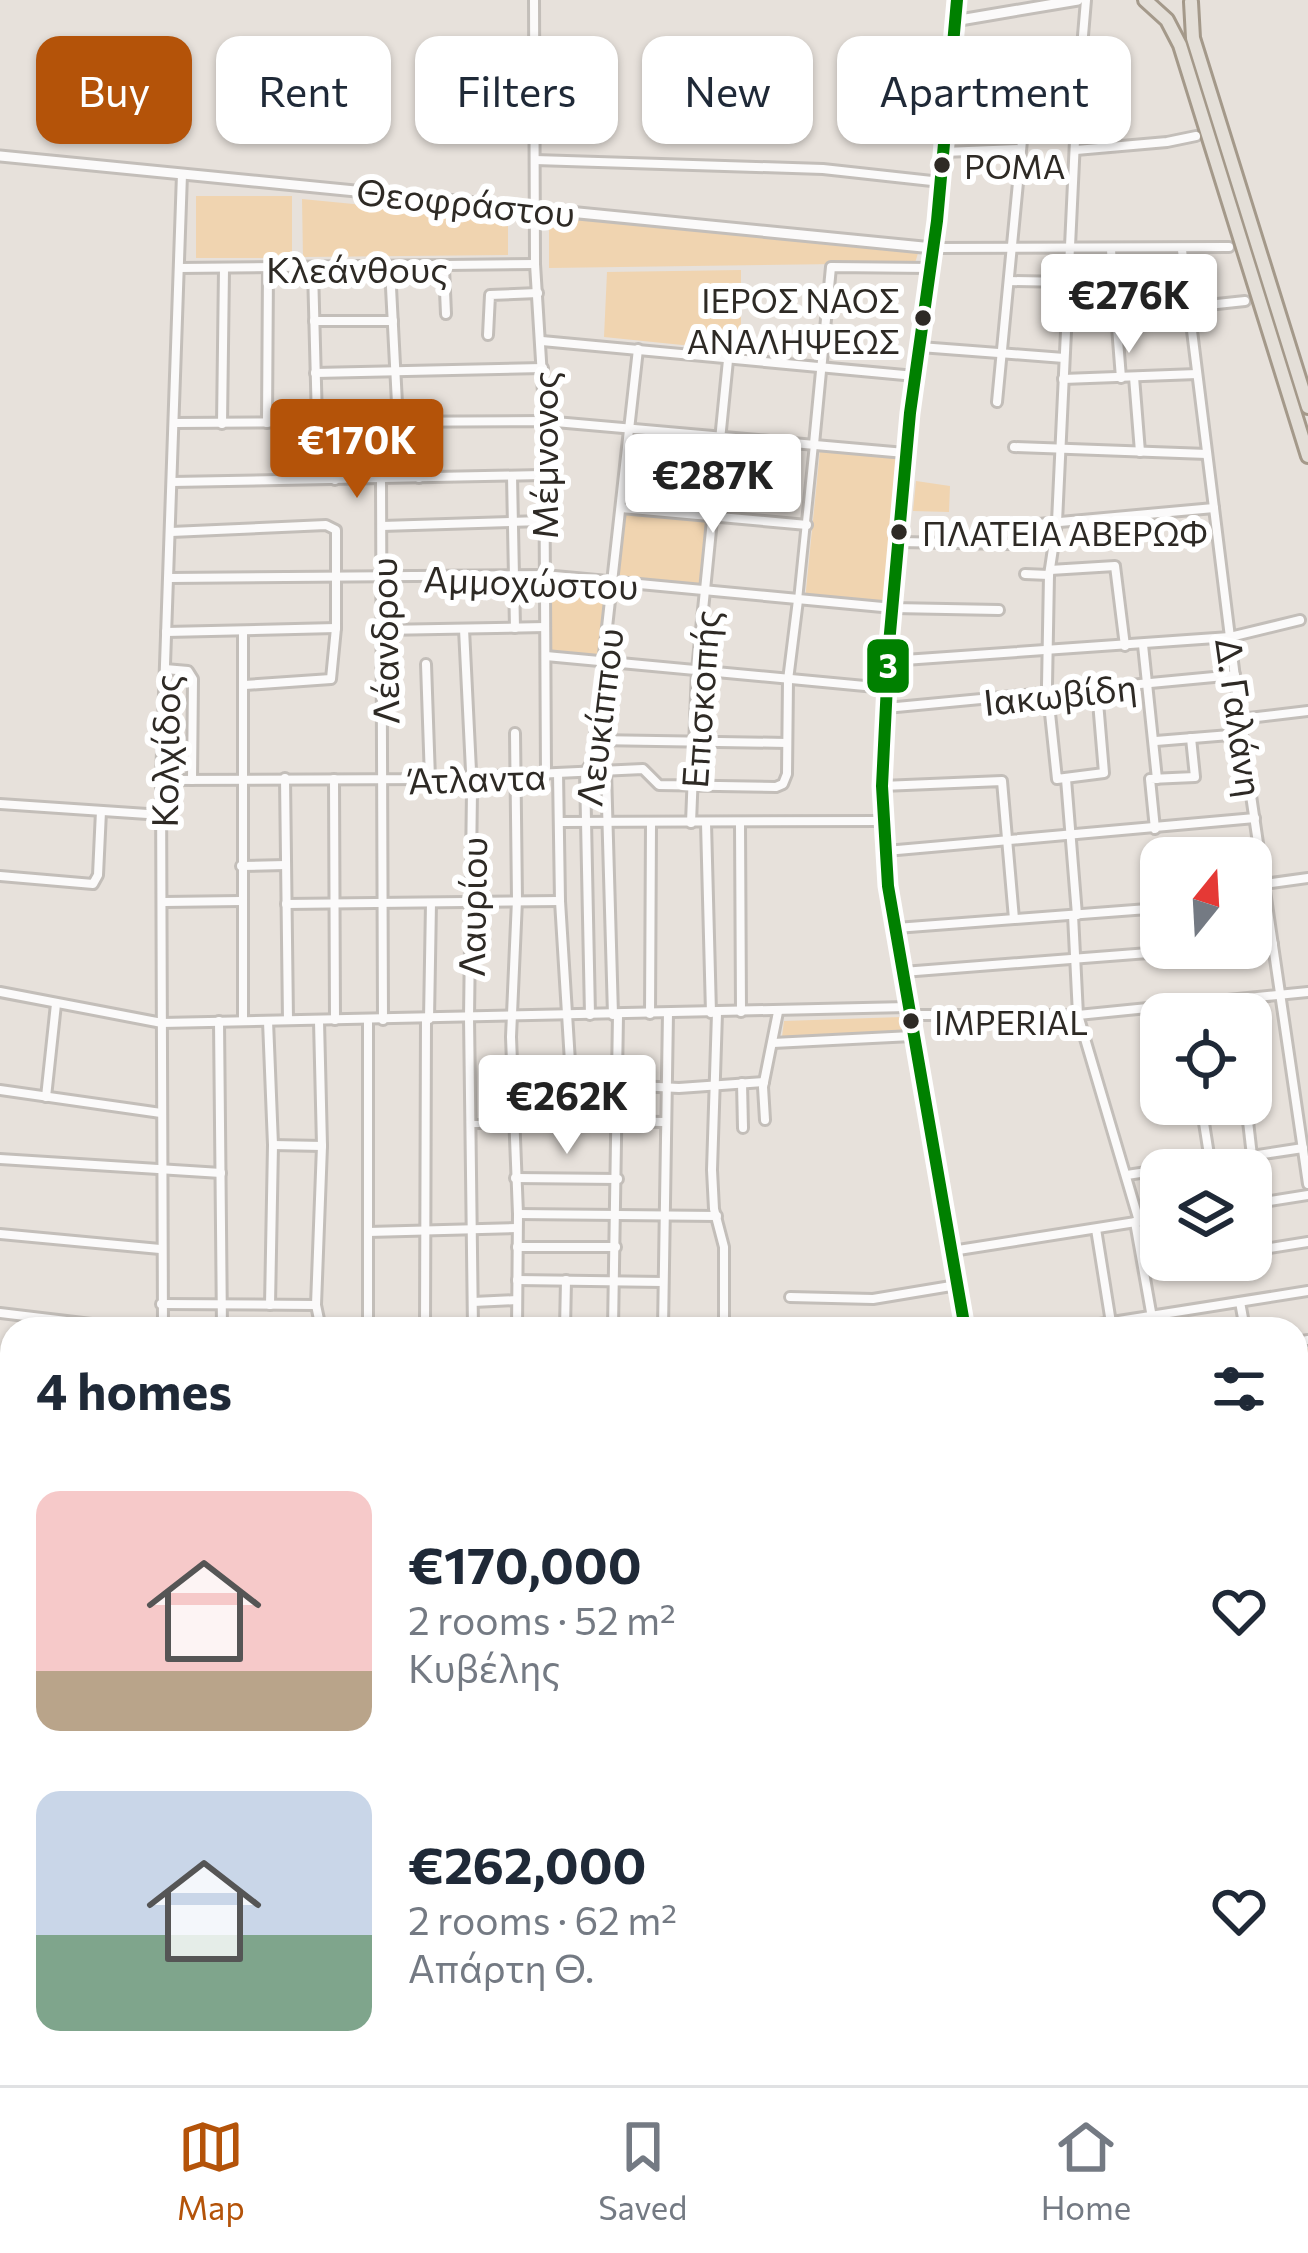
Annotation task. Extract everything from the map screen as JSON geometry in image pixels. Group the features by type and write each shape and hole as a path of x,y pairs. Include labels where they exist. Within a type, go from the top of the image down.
{"main road":[{"path":"957,0 941,182 898,542 886,688 882,821 912,1036 963,1317"},
{"path":"1147,4 1176,13 1191,1"},
{"path":"1191,1 1191,29 1205,78 1308,407"},
{"path":"1147,4 1180,45 1308,456"}],"street":[{"name":"Μέμνονος","path":"534,0 546,774"},
{"path":"955,22 1082,0 1080,36"},
{"path":"1076,150 1196,136"},
{"path":"997,402 1021,144"},
{"path":"1076,144 1057,522 1049,573 1048,695 1069,837 1078,1016 1127,1175 1140,1241"},
{"path":"944,152 1019,149"},
{"name":"Θεοφράστου","path":"0,156 933,248"},
{"path":"535,160 823,169 941,182"},
{"name":"Κολχίδος","path":"162,1317 161,779 182,172"},
{"path":"933,248 1229,248"},
{"path":"1112,250 1121,378"},
{"name":"Δ. Γαλάνη","path":"1182,250 1258,837"},
{"name":"Κλεάνθους","path":"179,268 535,264"},
{"path":"595,740 787,743 788,680 808,525 831,267 930,268"},
{"path":"267,423 268,268"},
{"path":"390,268 398,423"},
{"path":"444,268 446,314"},
{"path":"222,424 224,269"},
{"path":"313,269 317,422"},
{"path":"1010,281 1070,282"},
{"path":"488,335 490,295 538,293"},
{"path":"1189,307 1245,301"},
{"path":"314,321 393,321"},
{"path":"542,341 915,376"},
{"path":"919,347 1064,358"},
{"name":"Λευκίππου","path":"590,1015 585,772 591,766 595,740 638,349"},
{"name":"Επισκοπής","path":"691,823 697,670 728,360"},
{"path":"315,374 543,368"},
{"path":"1063,379 1197,374"},
{"path":"1134,377 1140,452"},
{"path":"174,423 544,421 907,453"},
{"path":"334,422 334,480"},
{"path":"418,424 419,478"},
{"path":"1014,447 1207,454"},
{"path":"172,482 542,475"},
{"path":"512,476 515,628"},
{"name":"Λέανδρου","path":"381,479 383,1019"},
{"path":"621,508 808,525"},
{"path":"898,542 1009,544 1016,538 1014,526 1214,508"},
{"path":"382,526 543,520"},
{"path":"171,532 334,528 332,679 245,685"},
{"path":"1024,574 1114,566 1125,646"},
{"name":"Αμμοχώστου","path":"170,578 544,575 892,608 999,610"},
{"path":"888,662 1230,637 1300,620"},
{"path":"382,630 545,627"},
{"path":"166,632 336,628"},
{"name":"Λαυρίου","path":"464,629 473,901 469,1017 473,1317"},
{"path":"243,631 243,1021"},
{"path":"1143,645 1157,778"},
{"path":"546,656 886,688"},
{"path":"426,664 430,779"},
{"path":"164,669 188,671 194,679 192,780"},
{"name":"Ιακωβίδη","path":"885,709 1235,675"},
{"path":"1061,778 1105,771 1096,690"},
{"path":"1240,719 1308,711"},
{"path":"515,733 517,1317"},
{"path":"1156,741 1242,734"},
{"path":"1155,829 1150,779 1195,777 1191,738"},
{"name":"Άτλαντα","path":"161,779 385,780 644,769 656,784 783,784 788,774 787,743"},
{"path":"606,772 618,1085 614,1317"},
{"path":"558,773 560,901 574,1087 618,1085"},
{"path":"285,778 288,1020"},
{"path":"334,779 335,1020"},
{"path":"882,786 1002,781 1014,919"},
{"path":"0,804 162,815"},
{"path":"0,876 89,885 96,881 101,812"},
{"path":"884,851 1255,818"},
{"path":"559,822 882,821"},
{"path":"706,823 714,1013 712,1170 724,1241 724,1317"},
{"path":"740,823 741,1012"},
{"path":"650,1014 651,824"},
{"path":"242,866 286,865"},
{"path":"1272,883 1308,878"},
{"path":"164,902 241,901"},
{"path":"286,904 560,901"},
{"path":"424,1317 431,903"},
{"path":"895,928 1140,910"},
{"name":"Δ. Γαλάνη","path":"1272,938 1308,1184"},
{"path":"902,972 1140,953"},
{"path":"0,992 162,1023 741,1012 1140,1013"},
{"path":"1272,996 1308,992"},
{"path":"46,1097 56,1004"},
{"path":"765,1120 764,1082 778,1012"},
{"path":"663,1317 668,1013"},
{"path":"368,1020 368,1317"},
{"path":"219,1021 221,1317"},
{"path":"268,1021 273,1145 270,1305"},
{"path":"318,1317 320,1021"},
{"path":"773,1042 912,1036"},
{"path":"637,1086 764,1082"},
{"path":"742,1083 742,1128"},
{"path":"0,1090 161,1113"},
{"path":"471,1124 663,1122"},
{"path":"273,1145 322,1145"},
{"path":"1272,1153 1303,1148"},
{"path":"0,1159 221,1173"},
{"path":"1127,1175 1140,1173"},
{"path":"515,1178 618,1179"},
{"path":"1272,1201 1308,1195"},
{"path":"518,1214 717,1216"},
{"path":"951,1251 1140,1222"},
{"path":"368,1232 517,1228"},
{"path":"1096,1228 1110,1317"},
{"path":"0,1234 160,1249"},
{"path":"1272,1247 1308,1242"},
{"path":"517,1247 616,1247"},
{"path":"517,1280 663,1282"},
{"path":"566,1280 566,1317"},
{"path":"1146,1281 1152,1315"},
{"path":"790,1298 873,1299 958,1285"},
{"path":"1145,1317 1308,1291"},
{"path":"473,1302 517,1300"},
{"path":"1240,1302 1242,1317"},
{"path":"161,1304 316,1305"}],"shaded area":[{"path":"196,196 292,196 292,258 196,258"},
{"path":"302,199 508,219 508,255 303,257"},
{"path":"549,213 919,250 915,263 549,268"},
{"path":"741,270 741,351 604,337 607,272"},
{"path":"820,450 900,457 888,605 805,600"},
{"path":"916,481 950,486 949,512 913,511"},
{"path":"621,508 713,514 706,592 613,582 604,663 546,656 544,575 613,581"},
{"path":"901,1017 903,1033 782,1037 784,1021"}],"transit line":[{"name":"3","path":"957,0 937,221 910,413 889,644 882,786 888,886 963,1317"}],"place":[{"name":"ΡΟΜΑ","path":"942,165"},
{"name":"ΙΕΡΟΣ ΝΑΟΣ ΑΝΑΛΗΨΕΩΣ","path":"923,318"},
{"name":"ΠΛΑΤΕΙΑ ΑΒΕΡΩΦ","path":"899,532"},
{"name":"IMPERIAL","path":"911,1021"}]}
